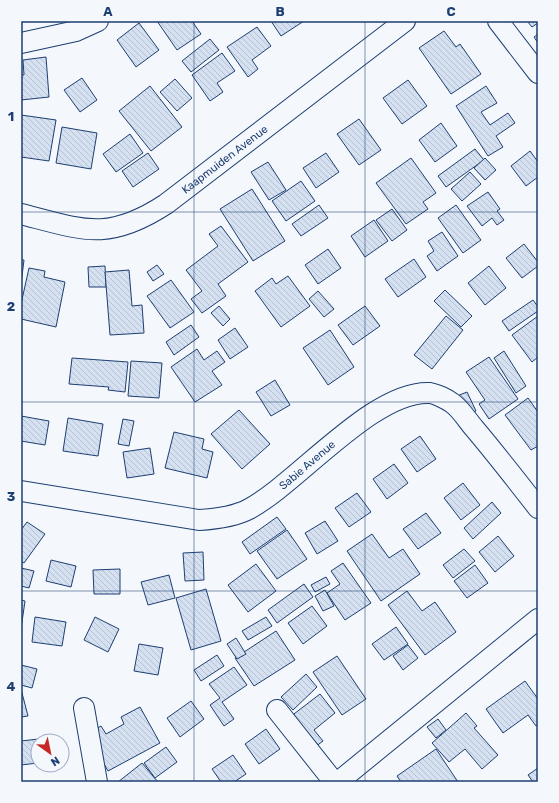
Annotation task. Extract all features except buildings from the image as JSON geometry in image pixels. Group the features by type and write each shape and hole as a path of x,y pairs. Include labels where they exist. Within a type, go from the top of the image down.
{"street":[{"path":"21,43 76,31 98,21"},
{"name":"Kaapmuiden Avenue","path":"21,214 78,229 98,230 122,226 145,218 166,204 405,21"},
{"path":"498,21 538,73"},
{"name":"Sabie Avenue","path":"21,490 199,520 222,518 248,510 375,411 395,400 414,394 431,393 453,403 507,467 538,508"},
{"path":"338,782 538,619"},
{"path":"84,708 97,782"},
{"path":"277,710 334,782"}]}
